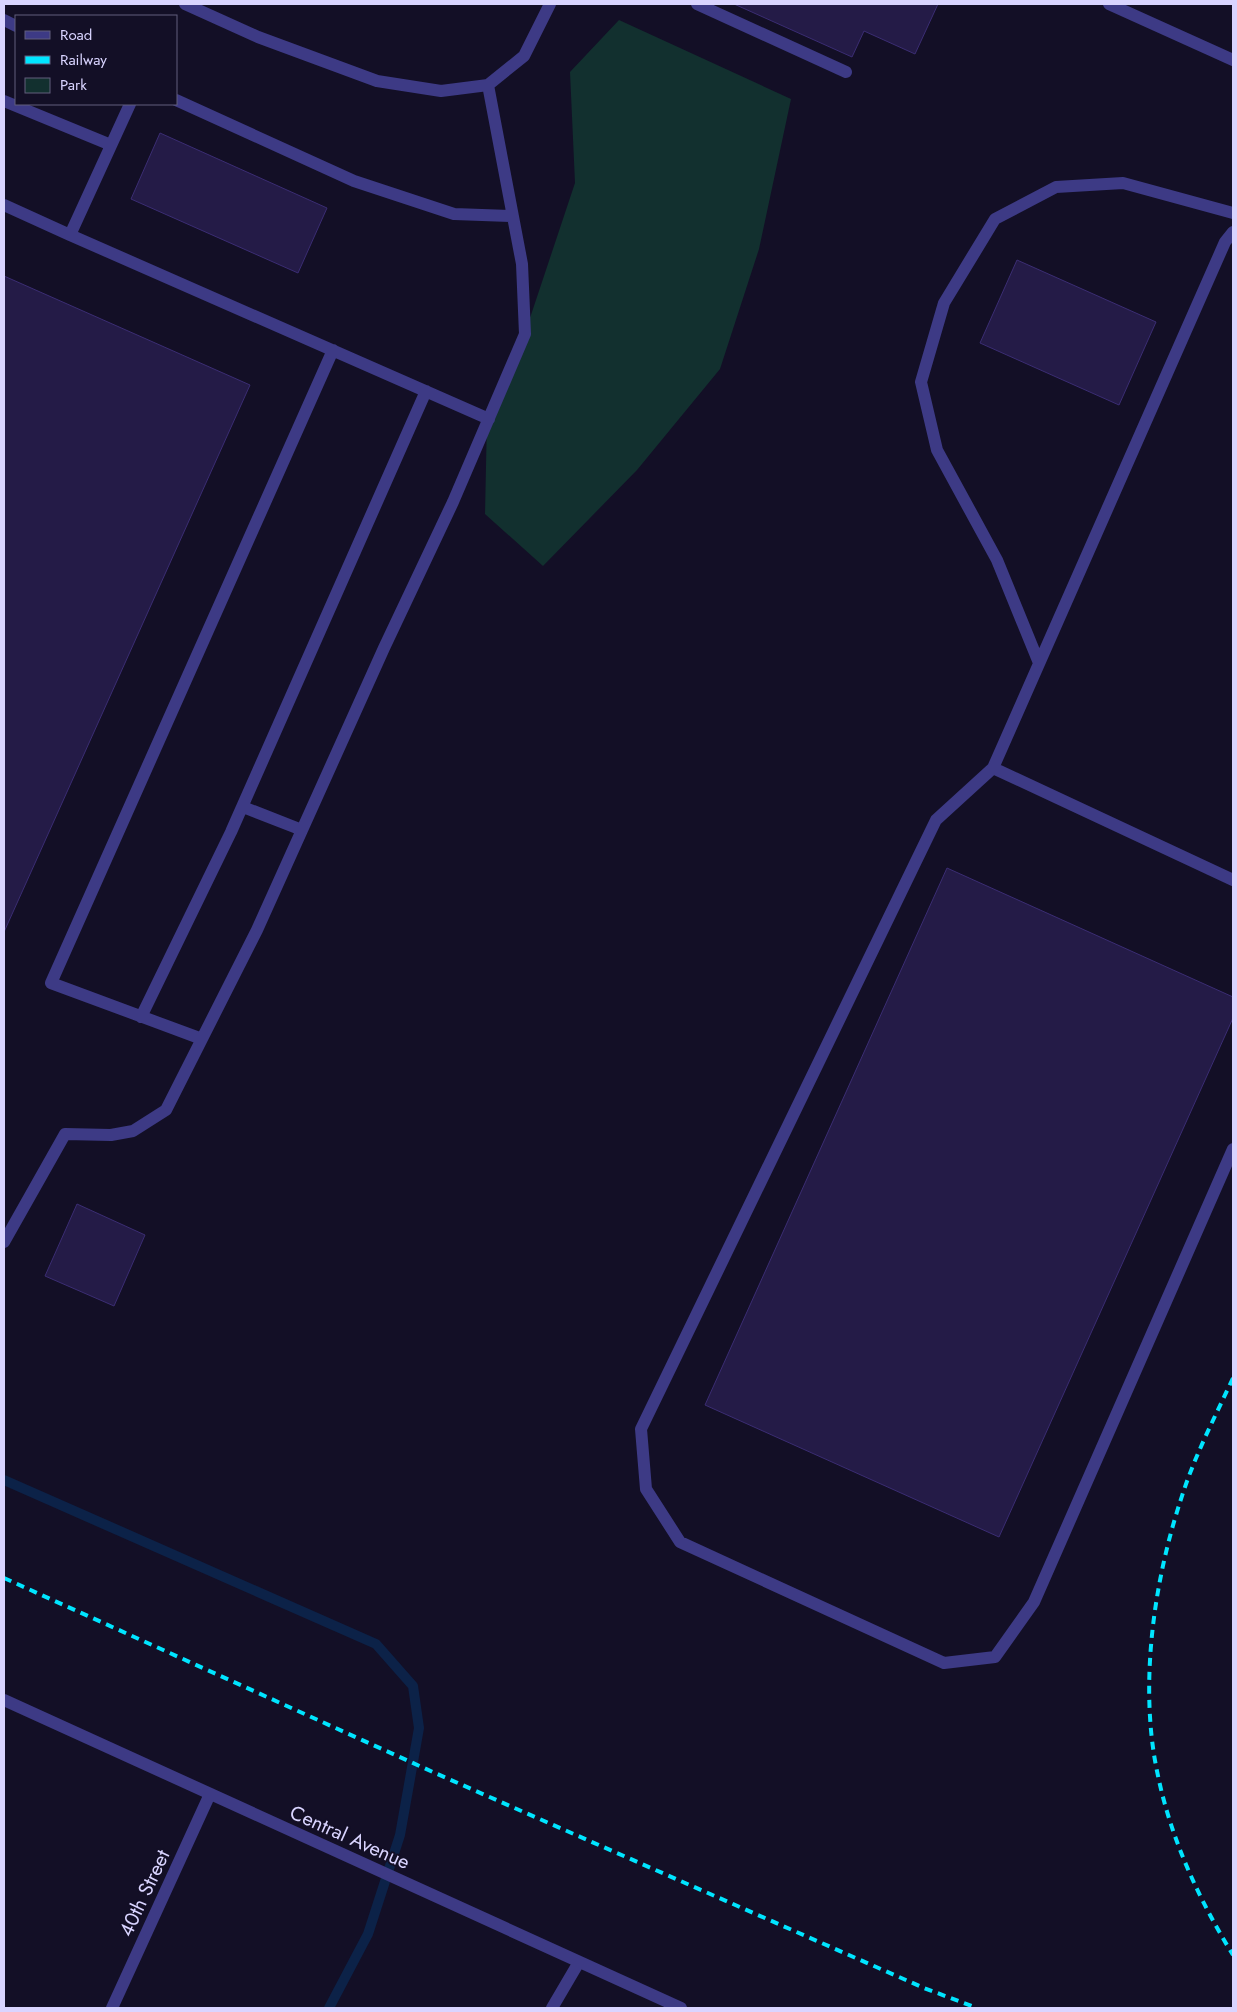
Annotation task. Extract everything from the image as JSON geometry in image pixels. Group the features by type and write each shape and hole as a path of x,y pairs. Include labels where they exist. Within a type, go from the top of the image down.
{"street":[{"path":"185,4 258,37 376,81 441,91 488,85 524,56 550,4"},
{"path":"697,4 846,72"},
{"path":"1109,4 1128,8 1233,60"},
{"path":"4,1242 65,1134 111,1135 133,1131 166,1110 257,930 384,648 453,502 525,334 522,264 488,85"},
{"path":"4,101 111,145"},
{"path":"178,101 284,150 373,187 454,214 513,216"},
{"path":"70,235 130,105"},
{"path":"1039,663 997,560 937,450 921,382 944,303 995,219 1056,187 1123,183 1233,214"},
{"path":"4,205 489,419"},
{"path":"1233,232 1225,242 993,768 936,820 640,1429 646,1489 680,1542 944,1663 995,1657 1034,1602 1233,1149"},
{"path":"202,1039 51,983 333,350"},
{"path":"141,1017 243,807 426,391"},
{"path":"993,768 1233,880"},
{"path":"243,807 302,830"},
{"name":"Central Avenue","path":"4,1700 681,2008"},
{"name":"40th Street","path":"112,2008 210,1794"},
{"path":"552,2008 579,1962"}],"green space":[{"path":"619,20 791,99 759,249 720,369 637,470 543,566 485,514 487,419 531,315 575,183 570,72"}],"building":[{"path":"734,4 938,4 915,54 864,31 852,57"},
{"path":"160,133 327,208 298,273 131,199"},
{"path":"1017,260 1156,322 1119,405 980,343"},
{"path":"4,276 250,385 4,932"},
{"path":"947,868 1233,997 1233,1018 999,1537 705,1405"},
{"path":"77,1204 145,1235 114,1306 45,1276"}],"waterway":[{"path":"4,1480 376,1644 413,1686 419,1728 400,1835 368,1934 329,2008"}],"railway":[{"path":"1233,1378 1193,1466 1172,1528 1157,1597 1152,1632 1149,1703 1157,1771 1169,1820 1197,1889 1233,1955"},
{"path":"4,1578 435,1773 924,1988 977,2008"}]}
